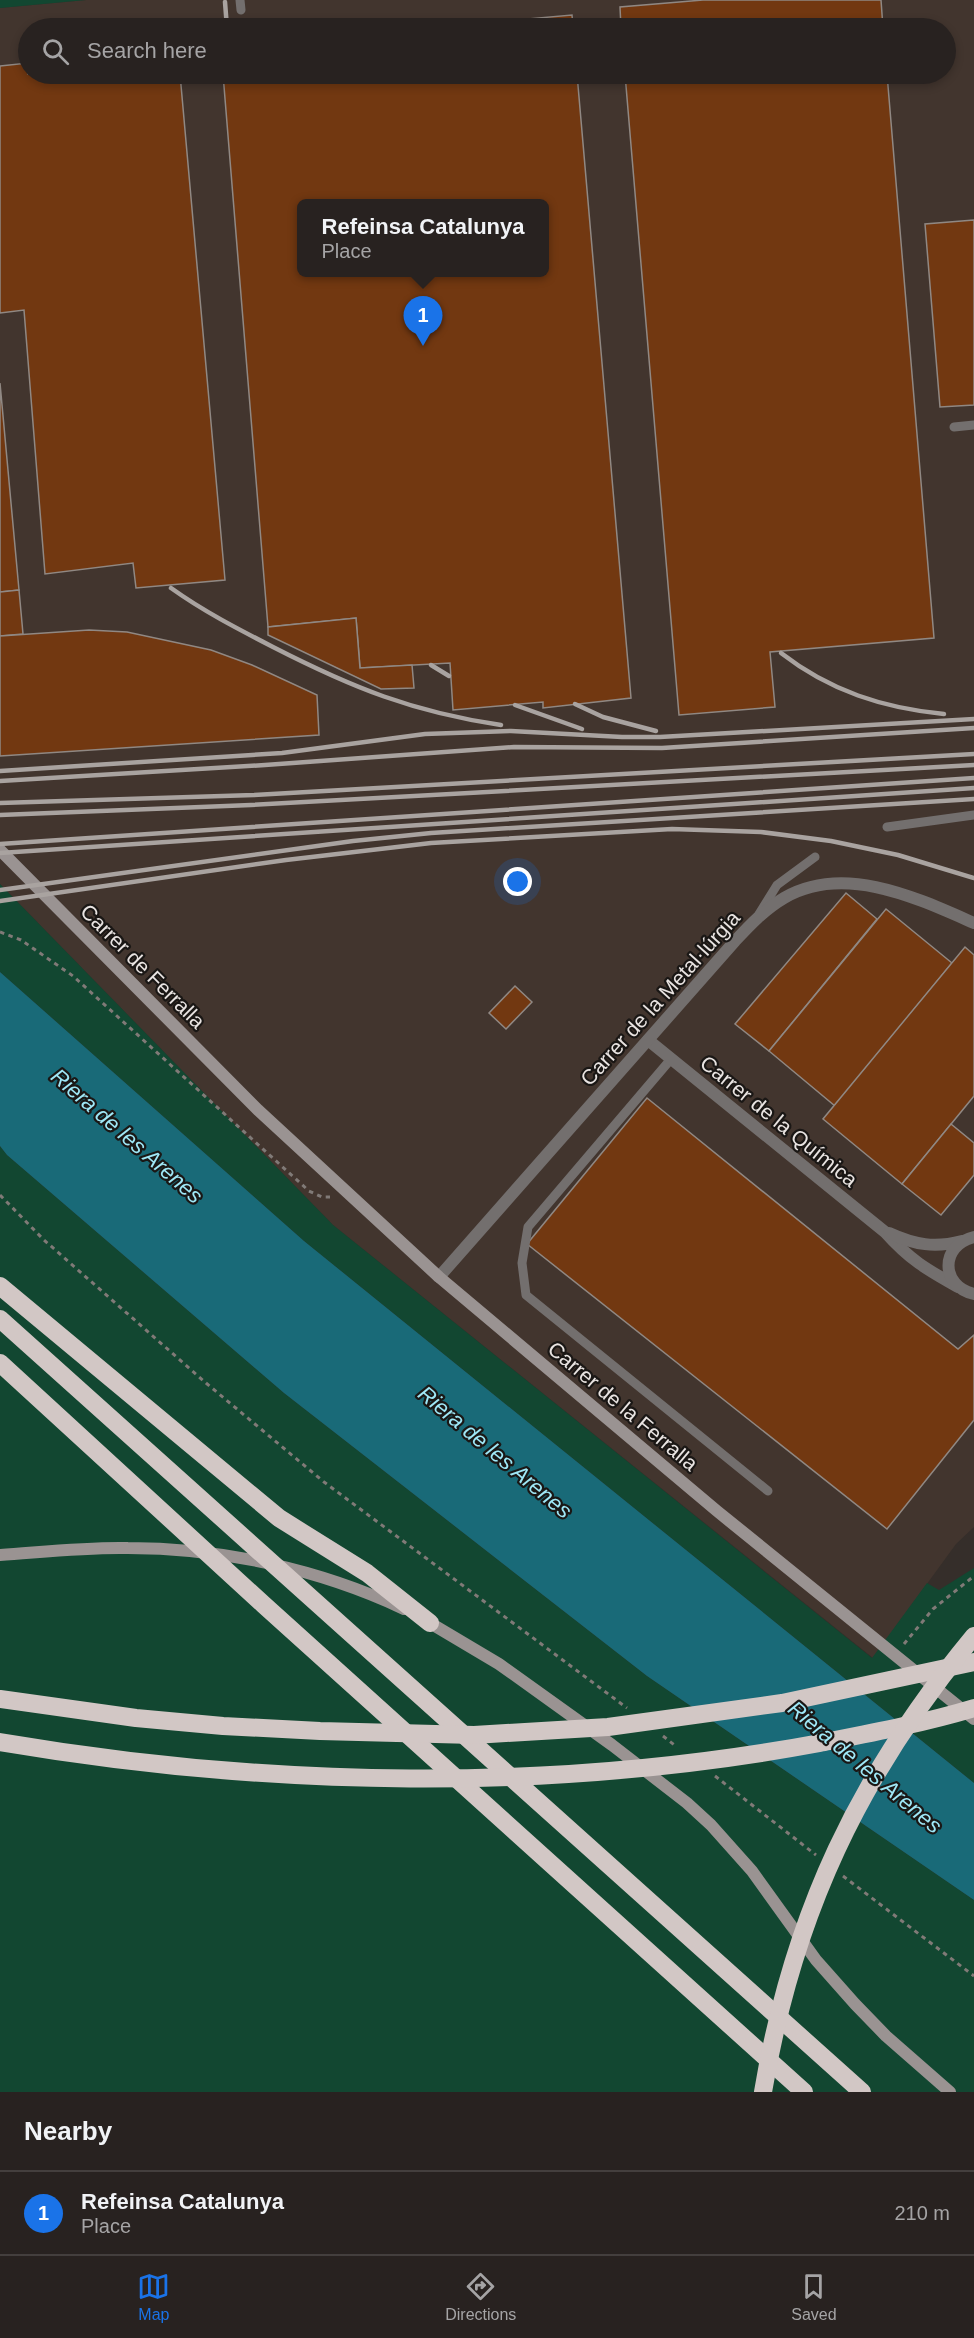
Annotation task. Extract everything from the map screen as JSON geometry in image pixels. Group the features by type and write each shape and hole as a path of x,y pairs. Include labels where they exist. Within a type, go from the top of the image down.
{"highway":[{"path":"0,1286 271,1512 367,1573 430,1623"},
{"path":"0,1319 862,2092"},
{"path":"0,1363 264,1605 804,2092"},
{"path":"764,2092 779,2009 811,1906 836,1850 864,1794 902,1730 928,1693 974,1636"},
{"path":"0,1699 136,1718 320,1731 474,1735 608,1727 782,1703 974,1662"},
{"path":"0,1742 98,1757 270,1772 374,1777 513,1778 682,1764 770,1752 856,1736 974,1708"}],"street":[{"name":"Carrer de Ferralla","path":"0,850 258,1110"},
{"name":"Carrer de la Metal·lúrgia","path":"439,1277 754,921 786,897 803,890 833,884 877,888 898,892 974,923"},
{"name":"Carrer de la Química","path":"648,1041 885,1232 916,1263 974,1294"},
{"name":"Carrer de la Ferralla","path":"258,1110 439,1277 717,1511 974,1719"},
{"name":"Carrer de la Química","path":"885,1232 919,1245 947,1245 968,1239"},
{"path":"958,1287 949,1272 949,1263 951,1254 968,1239"},
{"path":"0,1555 95,1548 163,1548 218,1554 248,1559 330,1581 392,1604 430,1623 499,1664 612,1745 687,1803 711,1825 752,1871 816,1960 855,2004 886,2036 950,2092"}],"lane":[{"path":"954,427 974,426"},
{"path":"886,827 974,815"},
{"path":"754,921 777,885 815,857"},
{"path":"671,1059 528,1227 522,1263 526,1295 768,1491"}],"path":[{"path":"0,932 21,940 46,955 73,976 309,1191 322,1197 328,1197 341,1187"},
{"path":"0,1195 45,1240 206,1383 324,1482 635,1714"},
{"path":"896,1655 933,1609 974,1576"},
{"path":"662,1735 680,1749"},
{"path":"706,1770 815,1854"},
{"path":"842,1876 974,1976"}],"shaded area":[{"path":"86,0 974,0 974,1527 956,1544 873,1658 333,1225 0,884 0,8"}],"green space":[{"path":"0,0 86,0 0,8"},
{"path":"0,884 333,1225 872,1658 927,1583 939,1590 974,1568 974,1783 304,1241 0,972"},
{"path":"0,1146 7,1155 284,1393 647,1676 974,1900 974,2092 0,2092"}],"water":[{"name":"Riera de les Arenes","path":"0,972 304,1241 974,1783 974,1900 647,1676 284,1393 7,1155 0,1146"}],"building":[{"path":"703,0 881,0 882,18 621,18 620,7"},
{"path":"572,15 572,18 538,18"},
{"path":"18,64 18,84 181,84 225,580 136,588 133,563 45,574 24,310 0,313 0,66"},
{"path":"224,84 578,84 631,698 543,708 543,702 453,710 450,663 360,668 356,618 268,627"},
{"path":"626,84 888,84 934,638 770,652 775,707 679,715"},
{"path":"974,220 974,405 940,407 925,224"},
{"path":"0,383 19,590 0,592"},
{"path":"19,590 23,634 0,636 0,592"},
{"path":"356,618 360,668 412,665 414,688 381,689 268,635 268,627"},
{"path":"89,630 127,632 211,650 252,665 317,695 319,735 0,756 0,636"},
{"path":"846,893 877,919 769,1051 735,1024"},
{"path":"886,909 952,963 835,1106 769,1051"},
{"path":"965,947 974,955 974,1096 902,1184 823,1119"},
{"path":"515,986 532,1002 506,1029 489,1013"},
{"path":"647,1098 958,1349 974,1335 974,1420 887,1529 527,1244"},
{"path":"951,1124 974,1143 974,1175 941,1215 902,1184"}],"railway":[{"path":"225,2 226,18"},
{"path":"171,588 208,612 330,675 411,705 469,720 501,725"},
{"path":"781,653 819,678 858,696 900,707 944,714"},
{"path":"431,665 449,676"},
{"path":"575,704 603,717 656,731"},
{"path":"515,705 582,729"},
{"path":"0,771 282,753 425,734 511,731 660,737 974,719"},
{"path":"0,781 514,747 662,748 974,728"},
{"path":"0,803 254,795 974,754"},
{"path":"0,815 251,805 974,765"},
{"path":"0,844 974,778"},
{"path":"0,853 974,788"},
{"path":"0,890 353,841 431,833 974,799"},
{"path":"0,901 286,860 431,843 672,829 761,832 831,841 898,855 974,878"}],"place":[{"name":"Refeinsa Catalunya","path":"423,346"}]}
